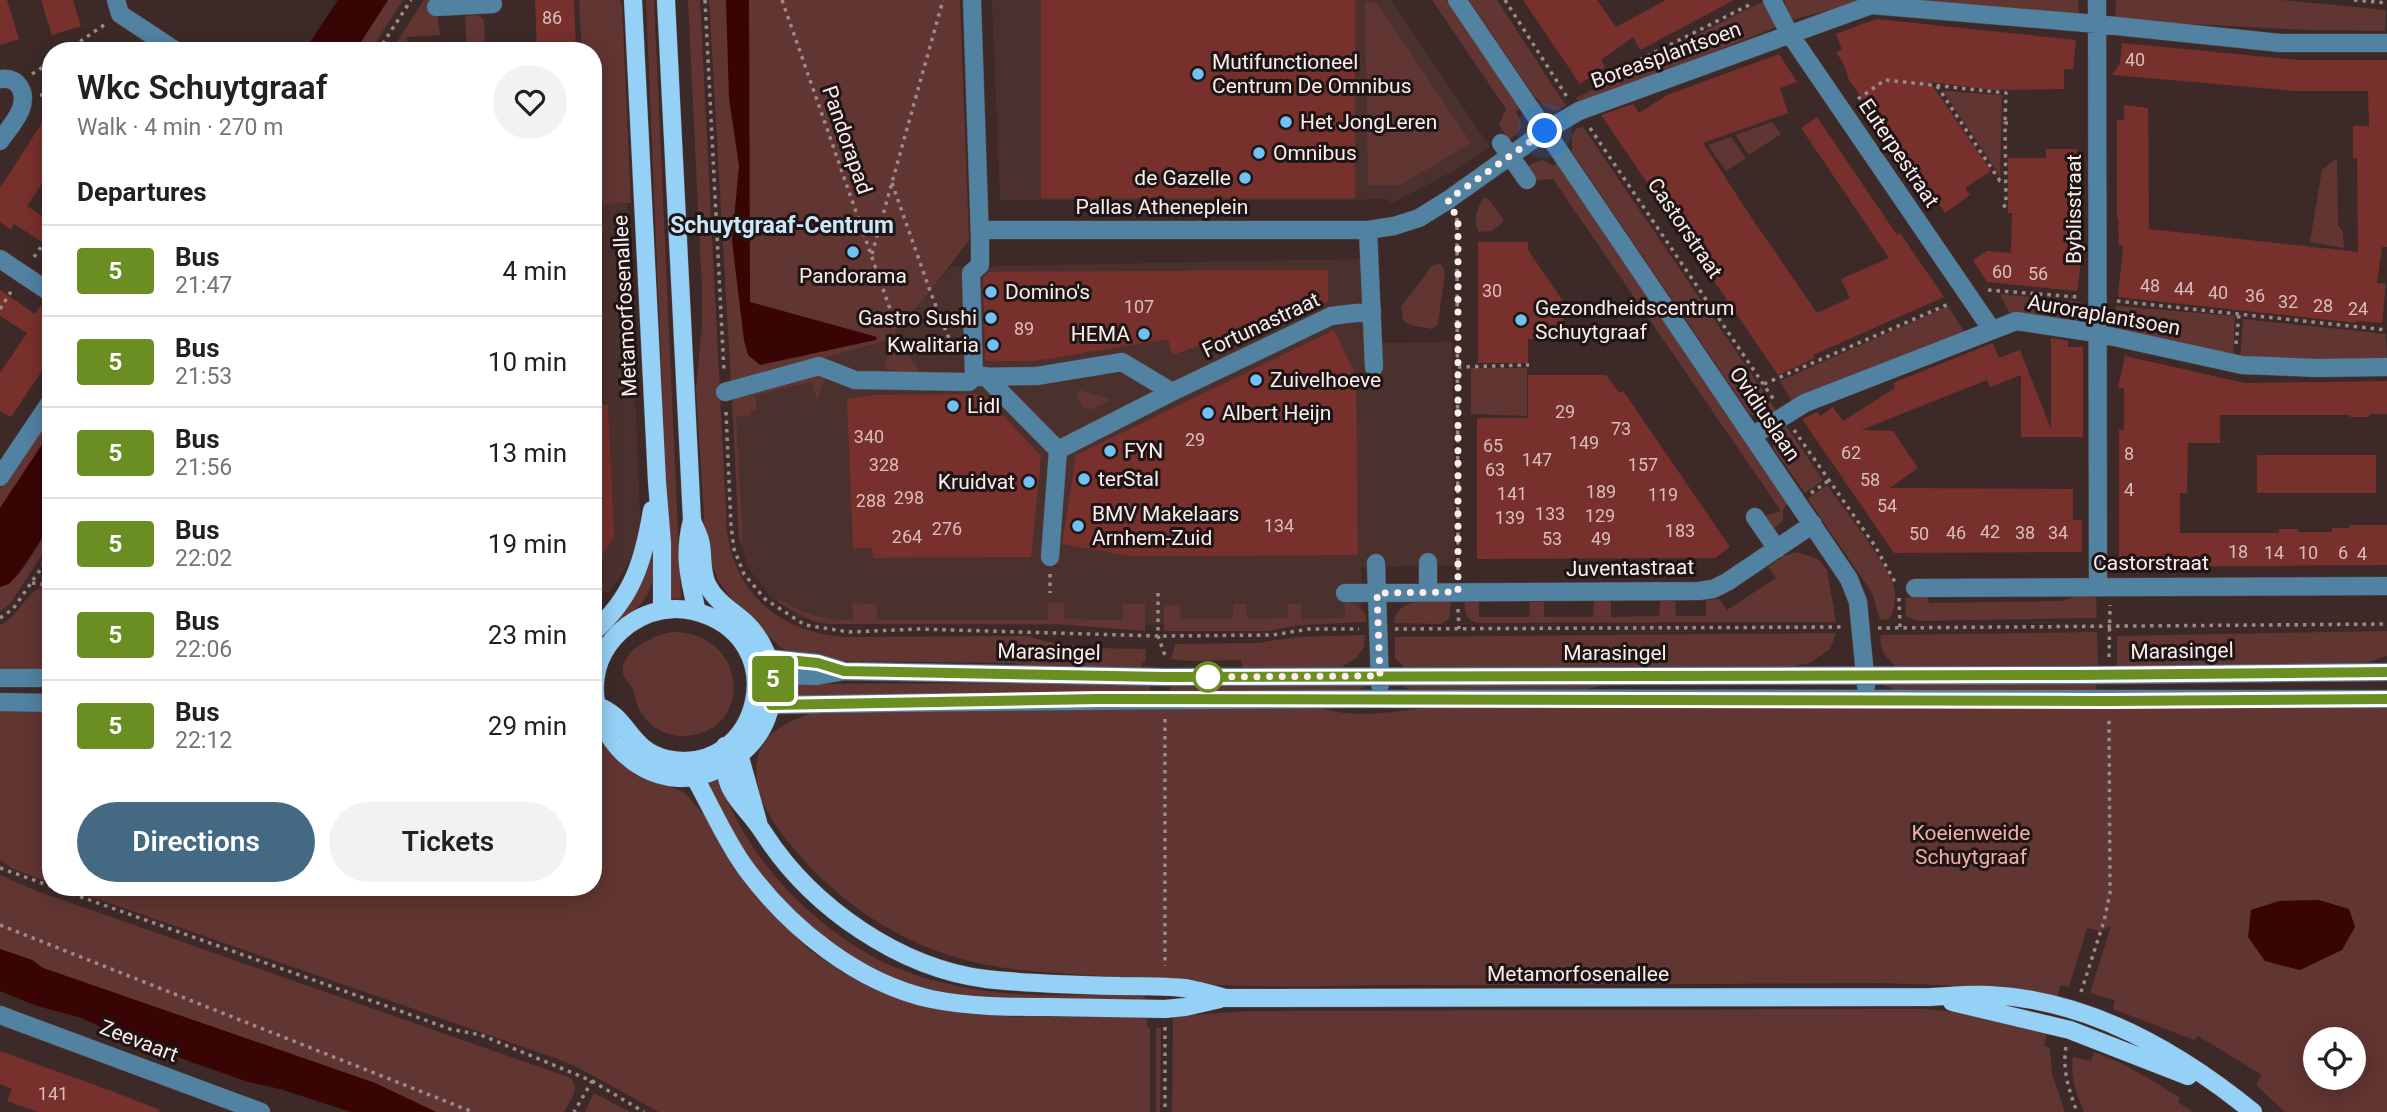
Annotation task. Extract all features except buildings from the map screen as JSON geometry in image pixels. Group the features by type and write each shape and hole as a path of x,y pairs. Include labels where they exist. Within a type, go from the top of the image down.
{"main road":[{"name":"Metamorfosenallee","path":"633,0 662,543 662,609"},
{"path":"602,713 612,713 643,749 668,759 694,760 716,752 732,750 760,732 768,718 771,705 765,666 756,634 714,595 704,577 700,541 692,520 666,0"},
{"path":"602,625 639,572 646,550 657,482"},
{"path":"692,520 686,542 697,612"},
{"path":"602,661 608,648 625,627 662,609 685,609 710,616 732,630 748,651 765,666"},
{"path":"602,724 617,748 638,765 668,777 695,778 724,765 753,709 765,666"},
{"name":"Metamorfosenallee","path":"732,750 758,824"},
{"name":"Metamorfosenallee","path":"724,765 735,799 758,824 778,854 823,902 877,940 936,967 985,979 1061,985 1184,988 1225,998"},
{"name":"Metamorfosenallee","path":"695,778 728,840 771,900 827,950 885,983 930,999 985,1006 1165,1009 1225,998 1988,995 2029,1000 2076,1011 2142,1038 2180,1060 2252,1112"},
{"name":"Metamorfosenallee","path":"1930,997 2070,1030 2136,1054 2233,1096"}],"street":[{"path":"972,0 980,265 971,273 979,377 1058,450 1050,558"},
{"name":"Ovidiuslaan","path":"1457,0 1849,579 1858,602 1866,700"},
{"name":"Euterpestraat","path":"1772,0 1789,33 1992,330"},
{"name":"Byblisstraat","path":"2097,0 2096,333 2104,585"},
{"path":"436,8 493,4"},
{"name":"Boreasplantsoen","path":"1545,131 1579,111 1871,5 2280,43 2387,43"},
{"path":"118,7 164,42"},
{"path":"0,79 8,78 18,84 24,96 21,110 0,141"},
{"name":"Pallas Atheneplein","path":"980,230 1368,230 1394,226 1419,218 1448,200 1506,150 1545,131"},
{"path":"1506,150 1527,180"},
{"path":"1368,230 1374,366"},
{"path":"0,259 42,287"},
{"name":"Fortunastraat","path":"1058,450 1331,316 1372,311"},
{"name":"Auroraplantsoen","path":"1752,436 1805,403 2016,321 2096,333 2234,364 2317,368 2387,367"},
{"path":"725,392 819,366 855,380 969,382 979,377 1037,376 1122,362 1172,392"},
{"path":"0,477 42,414"},
{"path":"1755,517 1777,549"},
{"name":"Juventastraat","path":"1345,593 1713,589 1813,524"},
{"path":"1428,562 1428,592"},
{"path":"1376,563 1380,699"},
{"name":"Castorstraat","path":"1915,587 2387,586"},
{"name":"Marasingel","path":"765,666 818,663 844,671 1165,677 2387,672"},
{"path":"0,678 42,678"},
{"path":"771,705 1164,699 2387,699"},
{"path":"0,702 42,703"},
{"name":"Zeevaart","path":"0,1015 261,1112"}],"path":[{"path":"384,42 411,0"},
{"path":"705,0 725,392"},
{"name":"Pandorapad","path":"782,0 897,330"},
{"path":"871,256 943,0"},
{"name":"Castorstraat","path":"1505,0 1567,97 1875,547 1898,588 1900,627"},
{"name":"Boreasplantsoen","path":"1591,85 1758,0"},
{"path":"2354,0 2387,3"},
{"path":"77,42 118,7"},
{"path":"1842,110 1885,80 2006,93 2006,205 2003,207"},
{"path":"1937,86 2000,181 2006,182"},
{"path":"2005,123 2012,123"},
{"path":"891,181 930,292 961,369 979,377"},
{"path":"1448,200 1458,220 1459,629"},
{"path":"1452,246 1458,245"},
{"path":"1763,384 1990,289 2387,330"},
{"path":"2234,364 2239,314"},
{"path":"1458,367 1529,365"},
{"path":"0,618 13,609 42,568"},
{"path":"32,583 42,584"},
{"path":"2104,585 2109,675"},
{"path":"1158,593 1158,636 1166,656 1165,677"},
{"path":"1164,699 1165,987"},
{"path":"2076,1011 2110,894 2109,701"},
{"path":"0,868 42,883"},
{"path":"78,896 450,1029 481,1035 592,1081 644,1112"},
{"path":"0,925 473,1112"},
{"path":"1165,1009 1165,1112"},
{"path":"2070,1030 2064,1069 2077,1112"},
{"path":"574,1112 592,1081"}],"shaded area":[{"path":"338,0 388,0 361,42 310,42"},
{"path":"726,0 749,0 750,302 877,337 876,340 760,365 748,355 732,241 739,166 729,98"},
{"name":"Mutifunctioneel Centrum De Omnibus","path":"992,0 1391,0 1490,147 1455,170 1393,203 1383,198 1000,200"},
{"path":"627,194 641,542 610,592 602,592 602,195"},
{"path":"1366,259 1371,343 1452,342 1455,565 1361,567 1362,622 1141,625 826,624 800,617 771,597 749,569 739,540 731,384 888,340 951,267"},
{"path":"42,445 42,538 19,573 9,584 0,587 0,508"},
{"path":"2319,900 2349,909 2355,927 2342,950 2300,970 2265,961 2248,937 2251,910 2279,901"},
{"path":"0,949 32,960 43,968 375,1083 436,1112 351,1112 280,1089 248,1082 121,1037 82,1018 37,1006 0,991"}],"green space":[{"path":"388,0 403,0 376,42 361,42"},
{"path":"424,0 435,0 440,35 407,37 407,42 397,42"},
{"path":"579,0 619,0 622,5 631,203 602,204 602,42 581,42"},
{"path":"646,0 654,0 681,598 671,599"},
{"path":"688,0 700,0 727,531 732,554 751,592 782,618 822,634 845,637 1028,636 1071,646 1146,649 1141,672 1040,668 1014,663 842,661 810,658 781,648 731,598 719,582 710,560 705,531 696,389 702,326 702,290"},
{"path":"709,0 960,0 969,240 888,340 731,384"},
{"path":"1432,0 1446,0 1520,109 1516,112 1521,128 1509,140 1499,125 1506,109"},
{"path":"1469,0 1497,0 1566,106 1555,111 1534,96"},
{"path":"1765,0 1779,26 1581,104 1576,98"},
{"path":"1784,0 1867,0 1792,20"},
{"path":"1875,0 2078,0 2079,15"},
{"path":"2116,0 2281,0 2386,10 2385,31 2307,30 2115,20"},
{"path":"1365,2 1377,3 1471,143 1400,185 1368,185"},
{"path":"478,15 484,20 485,42 466,42 465,16"},
{"path":"1943,91 2002,95 2000,176"},
{"path":"1772,122 1781,134 1749,155 1735,135"},
{"path":"1583,127 1778,413 1764,418 1749,413 1572,152 1572,135 1577,128"},
{"path":"1731,137 1746,158 1726,171 1708,145"},
{"path":"2337,158 2338,225 2343,232 2344,248 2310,242 2322,170"},
{"path":"1542,160 1553,166 1557,163 1789,504 1783,508 1783,520 1773,529 1763,516 1781,511 1553,179 1537,180 1527,166"},
{"path":"1484,198 1488,199 1503,222 1492,231 1479,232 1476,215"},
{"path":"1442,265 1445,273 1438,324 1432,329 1410,325 1403,320 1401,307 1432,266"},
{"path":"2000,294 2081,302 2080,325 2010,314"},
{"path":"1948,306 1966,334 1792,402 1780,381"},
{"path":"2116,306 2235,316 2233,358 2117,334"},
{"path":"2243,319 2386,334 2387,361 2240,359"},
{"path":"896,349 913,361 919,371 916,374 885,369 885,363"},
{"path":"1471,368 1527,368 1527,416 1471,414"},
{"path":"818,373 825,378 818,397 812,382 755,395 757,409 751,411 751,415 736,417 743,543 739,540 732,396"},
{"path":"1079,390 1110,400 1085,409 1079,401"},
{"path":"1784,423 1823,480 1805,493 1773,448 1774,434"},
{"path":"42,427 42,445 0,508 0,490"},
{"path":"1827,485 1875,551 1891,578 1895,599 1889,619 1880,620 1872,593 1808,499"},
{"path":"42,539 42,555 10,604 0,612 0,587 16,576"},
{"path":"653,544 656,571 647,596 602,640 602,626"},
{"path":"1797,552 1818,559 1827,570 1836,622 1477,623 1470,620 1465,613 1465,602 1479,602 1479,617 1529,617 1530,602 1544,602 1544,617 1593,617 1594,600 1611,600 1611,617 1659,616 1660,601 1675,601 1676,616 1706,616 1706,600 1719,599 1727,610 1776,578 1768,567 1784,556"},
{"path":"42,588 42,674 0,674 0,625 13,616"},
{"path":"2083,593 2096,598 2097,618 1917,621 1906,616 1905,598 1927,594 1929,603 2063,601"},
{"path":"780,599 815,616 853,620 852,603 876,604 877,620 1048,620 1048,603 1064,603 1064,619 1122,620 1123,604 1145,604 1145,631 1055,624 830,624 813,621 778,602"},
{"path":"1451,602 1449,619 1441,624 1394,623 1396,614 1408,604"},
{"path":"1345,603 1360,608 1365,614 1366,622 1300,625 1267,631 1164,631 1164,605 1180,605 1181,619 1233,619 1233,604 1246,604 1247,619 1288,618 1288,604 1301,604 1302,619 1345,618"},
{"path":"2387,631 2387,656 2358,666 2117,666 2117,636"},
{"path":"674,632 699,637 717,648 728,664 734,683 732,702 723,718 708,730 685,736 666,733 648,722 623,674 628,656 641,644"},
{"path":"2097,632 2098,669 1898,668 1884,654 1880,641 1881,635"},
{"path":"1836,633 1830,649 1810,663 1776,669 1568,667 1407,670 1395,658 1395,637"},
{"path":"1365,635 1364,647 1356,658 1338,669 1243,671 1241,660 1171,659 1175,644 1257,643 1298,637"},
{"path":"1367,681 1364,687 1355,692 1171,694 1170,685"},
{"path":"2096,681 2096,692 1900,691 1877,683"},
{"path":"1150,683 1150,694 782,696 782,684"},
{"path":"1600,683 1600,686 1566,694 1420,695 1399,684"},
{"name":"Koeienweide Schuytgraaf","path":"2387,700 2387,1112 2285,1112 2256,1085 2262,1075 2198,1036 2194,1040 2113,1009 2115,1000 2090,993 2111,926 2101,931 2087,928 2069,987 2061,985 2056,1000 1967,986 1879,983 1233,985 1037,972 973,962 920,944 895,932 849,902 808,865 779,830 765,807 757,781 758,755 770,736 788,723 812,713 1315,706 1343,713 1387,713 1431,707"},
{"path":"42,710 42,880 13,869 0,860 0,711"},
{"path":"602,743 646,776 685,793 710,822 722,847 755,896 808,949 842,972 879,990 948,1011 1014,1017 1147,1016 1147,1027 1150,1028 1150,1112 659,1112 579,1068 89,896 602,896"},
{"path":"719,779 744,832 778,880 820,921 883,962 946,984 979,990 1032,995 1145,994 1145,1003 1007,1003 967,998 933,992 895,979 860,961 796,914 769,885 745,853 725,818 709,782"},
{"path":"0,875 42,893 42,896 51,896 571,1078 575,1087 564,1112 436,1112 375,1083 43,968 32,960 0,949"},
{"path":"1926,1009 1973,1014 2048,1030 2044,1046 2050,1048 2052,1074 2065,1112 1172,1112 1173,1016 1250,1011"},
{"path":"1156,1028 1161,1028 1160,1112 1156,1112"},
{"path":"2094,1052 2159,1085 2180,1098 2178,1102 2193,1112 2084,1112 2074,1085 2073,1057 2091,1061"},
{"path":"594,1093 630,1112 585,1112"}],"bus line":[{"name":"5","path":"2387,672 1165,677 844,671 818,663 768,658 772,675 771,705 1098,699 2387,699"}],"place":[{"name":"Mutifunctioneel Centrum De Omnibus","path":"1198,74"},
{"name":"Het JongLeren","path":"1286,122"},
{"name":"Omnibus","path":"1259,153"},
{"name":"de Gazelle","path":"1245,178"},
{"name":"Pandorama","path":"853,252"},
{"name":"Domino's","path":"991,292"},
{"name":"Gastro Sushi","path":"991,318"},
{"name":"Gezondheidscentrum Schuytgraaf","path":"1521,320"},
{"name":"HEMA","path":"1144,334"},
{"name":"Kwalitaria","path":"993,345"},
{"name":"Zuivelhoeve","path":"1256,380"},
{"name":"Lidl","path":"953,406"},
{"name":"Albert Heijn","path":"1208,413"},
{"name":"FYN","path":"1110,451"},
{"name":"terStal","path":"1084,479"},
{"name":"Kruidvat","path":"1029,482"},
{"name":"BMV Makelaars Arnhem-Zuid","path":"1078,526"}],"district":[{"name":"Schuytgraaf-Centrum","path":"782,225"}],"route":[{"path":"1208,677 1201,677 1380,676 1377,593 1458,592 1458,220 1448,200 1545,131"}]}
